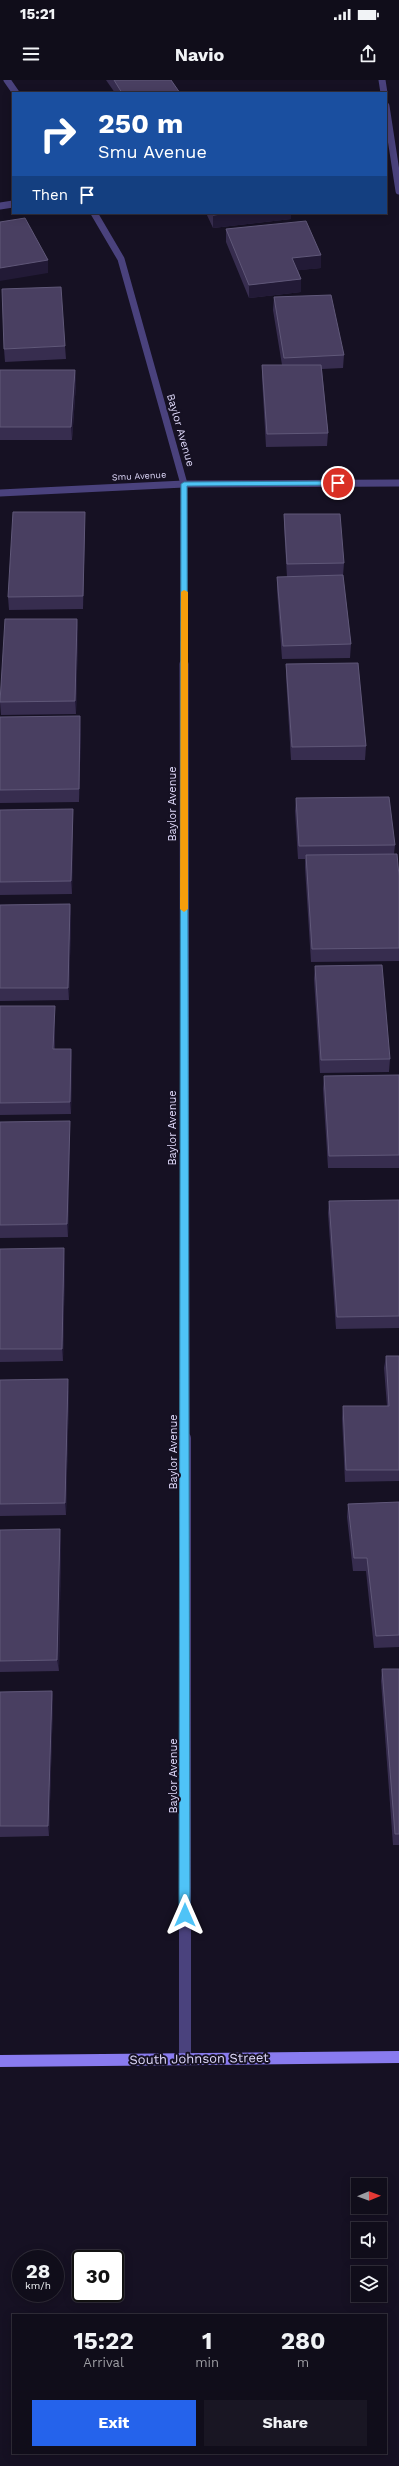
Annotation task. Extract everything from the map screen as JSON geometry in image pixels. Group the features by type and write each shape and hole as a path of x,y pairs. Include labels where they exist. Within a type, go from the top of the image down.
{"main road":[{"name":"South Johnson Street","path":"0,2061 399,2057"}],"street":[{"path":"8,80 15,92"},
{"path":"382,80 384,92"},
{"path":"387,113 399,191"},
{"path":"0,206 12,204"},
{"name":"Baylor Avenue","path":"95,214 120,259 184,484 185,2058"},
{"name":"Smu Avenue","path":"0,493 184,484 399,483"}],"building":[{"path":"114,80 171,80 179,92 121,92"},
{"path":"25,218 48,260 0,268 0,222"},
{"path":"306,221 321,255 292,258 301,279 249,285 226,229"},
{"path":"61,287 65,346 4,349 2,289"},
{"path":"331,295 344,355 284,358 274,297"},
{"path":"262,365 321,365 328,433 267,434"},
{"path":"0,370 75,370 71,427 0,427"},
{"path":"13,512 85,512 83,596 8,597"},
{"path":"284,514 340,514 344,563 287,564"},
{"path":"343,575 351,644 283,646 277,577"},
{"path":"5,619 77,619 75,701 0,702"},
{"path":"358,663 366,746 292,747 286,664"},
{"path":"80,716 79,789 0,790 0,717"},
{"path":"389,797 395,845 299,846 296,798"},
{"path":"73,809 71,881 0,882 0,810"},
{"path":"397,854 399,876 399,948 312,949 306,855"},
{"path":"70,904 68,988 0,988 0,905"},
{"path":"382,965 390,1059 321,1060 315,966"},
{"path":"0,1006 55,1006 53,1049 71,1049 70,1102 0,1103"},
{"path":"399,1075 399,1155 329,1156 324,1076"},
{"path":"70,1121 67,1224 0,1225 0,1122"},
{"path":"399,1200 399,1316 337,1317 329,1201"},
{"path":"64,1248 62,1349 0,1349 0,1249"},
{"path":"386,1356 399,1356 399,1470 346,1470 343,1406 389,1406"},
{"path":"68,1379 65,1503 0,1504 0,1380"},
{"path":"399,1502 399,1635 376,1636 367,1558 354,1558 348,1504"},
{"path":"60,1529 57,1660 0,1661 0,1530"},
{"path":"382,1669 399,1669 399,1834 395,1834"},
{"path":"52,1691 48,1826 0,1826 0,1692"}],"slow traffic":[{"path":"184,592 184,909"}],"route":[{"path":"185,1915 184,484 338,483"}]}
